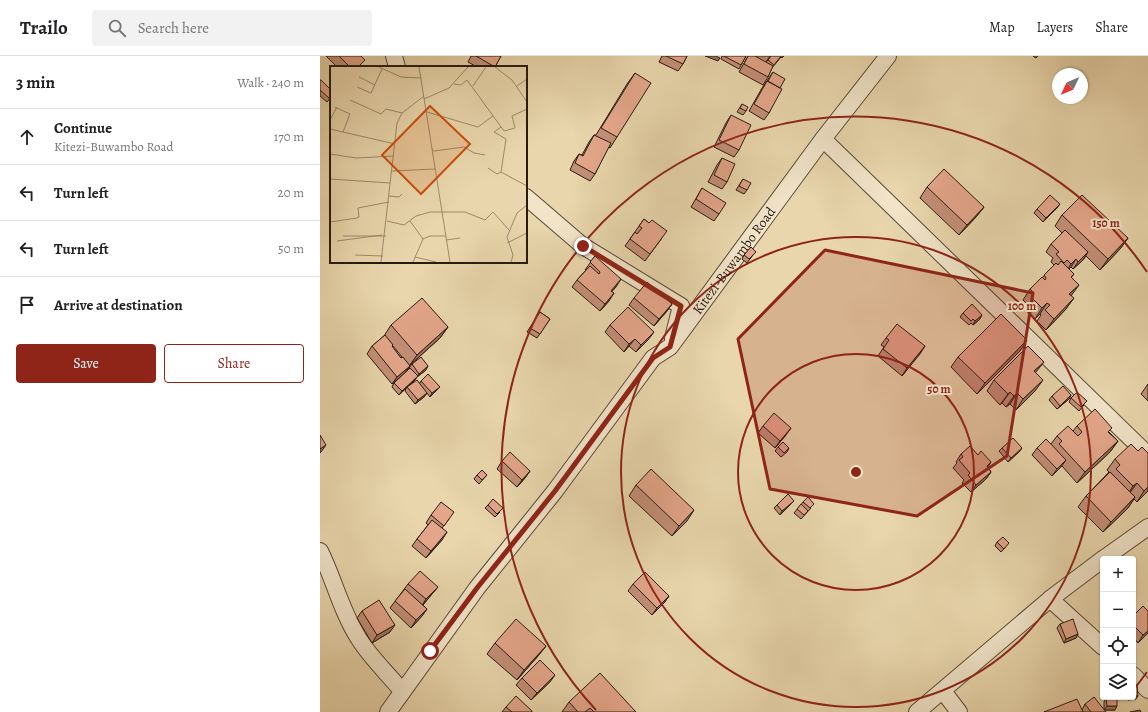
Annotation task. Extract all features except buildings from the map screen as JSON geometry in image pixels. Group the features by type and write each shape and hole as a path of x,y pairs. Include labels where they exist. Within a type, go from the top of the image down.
{"street":[{"path":"394,56 397,66"},
{"name":"Kitezi-Buwambo Road","path":"388,712 477,588 555,491 653,358 670,347 823,139 888,56"},
{"path":"823,139 1148,455"},
{"path":"527,198 583,246 681,306 670,347"},
{"path":"1107,556 1148,527"},
{"path":"320,551 339,599 358,638 402,691"},
{"path":"917,712 1050,599 1100,561"},
{"path":"1050,599 1100,644"},
{"path":"1136,679 1148,690"},
{"path":"943,691 959,712"}],"highlighted area":[{"path":"825,250 1033,293 1007,456 917,516 770,489 738,339"}],"route":[{"path":"430,651 477,588 555,491 653,358 670,347 681,306 583,246"}]}
